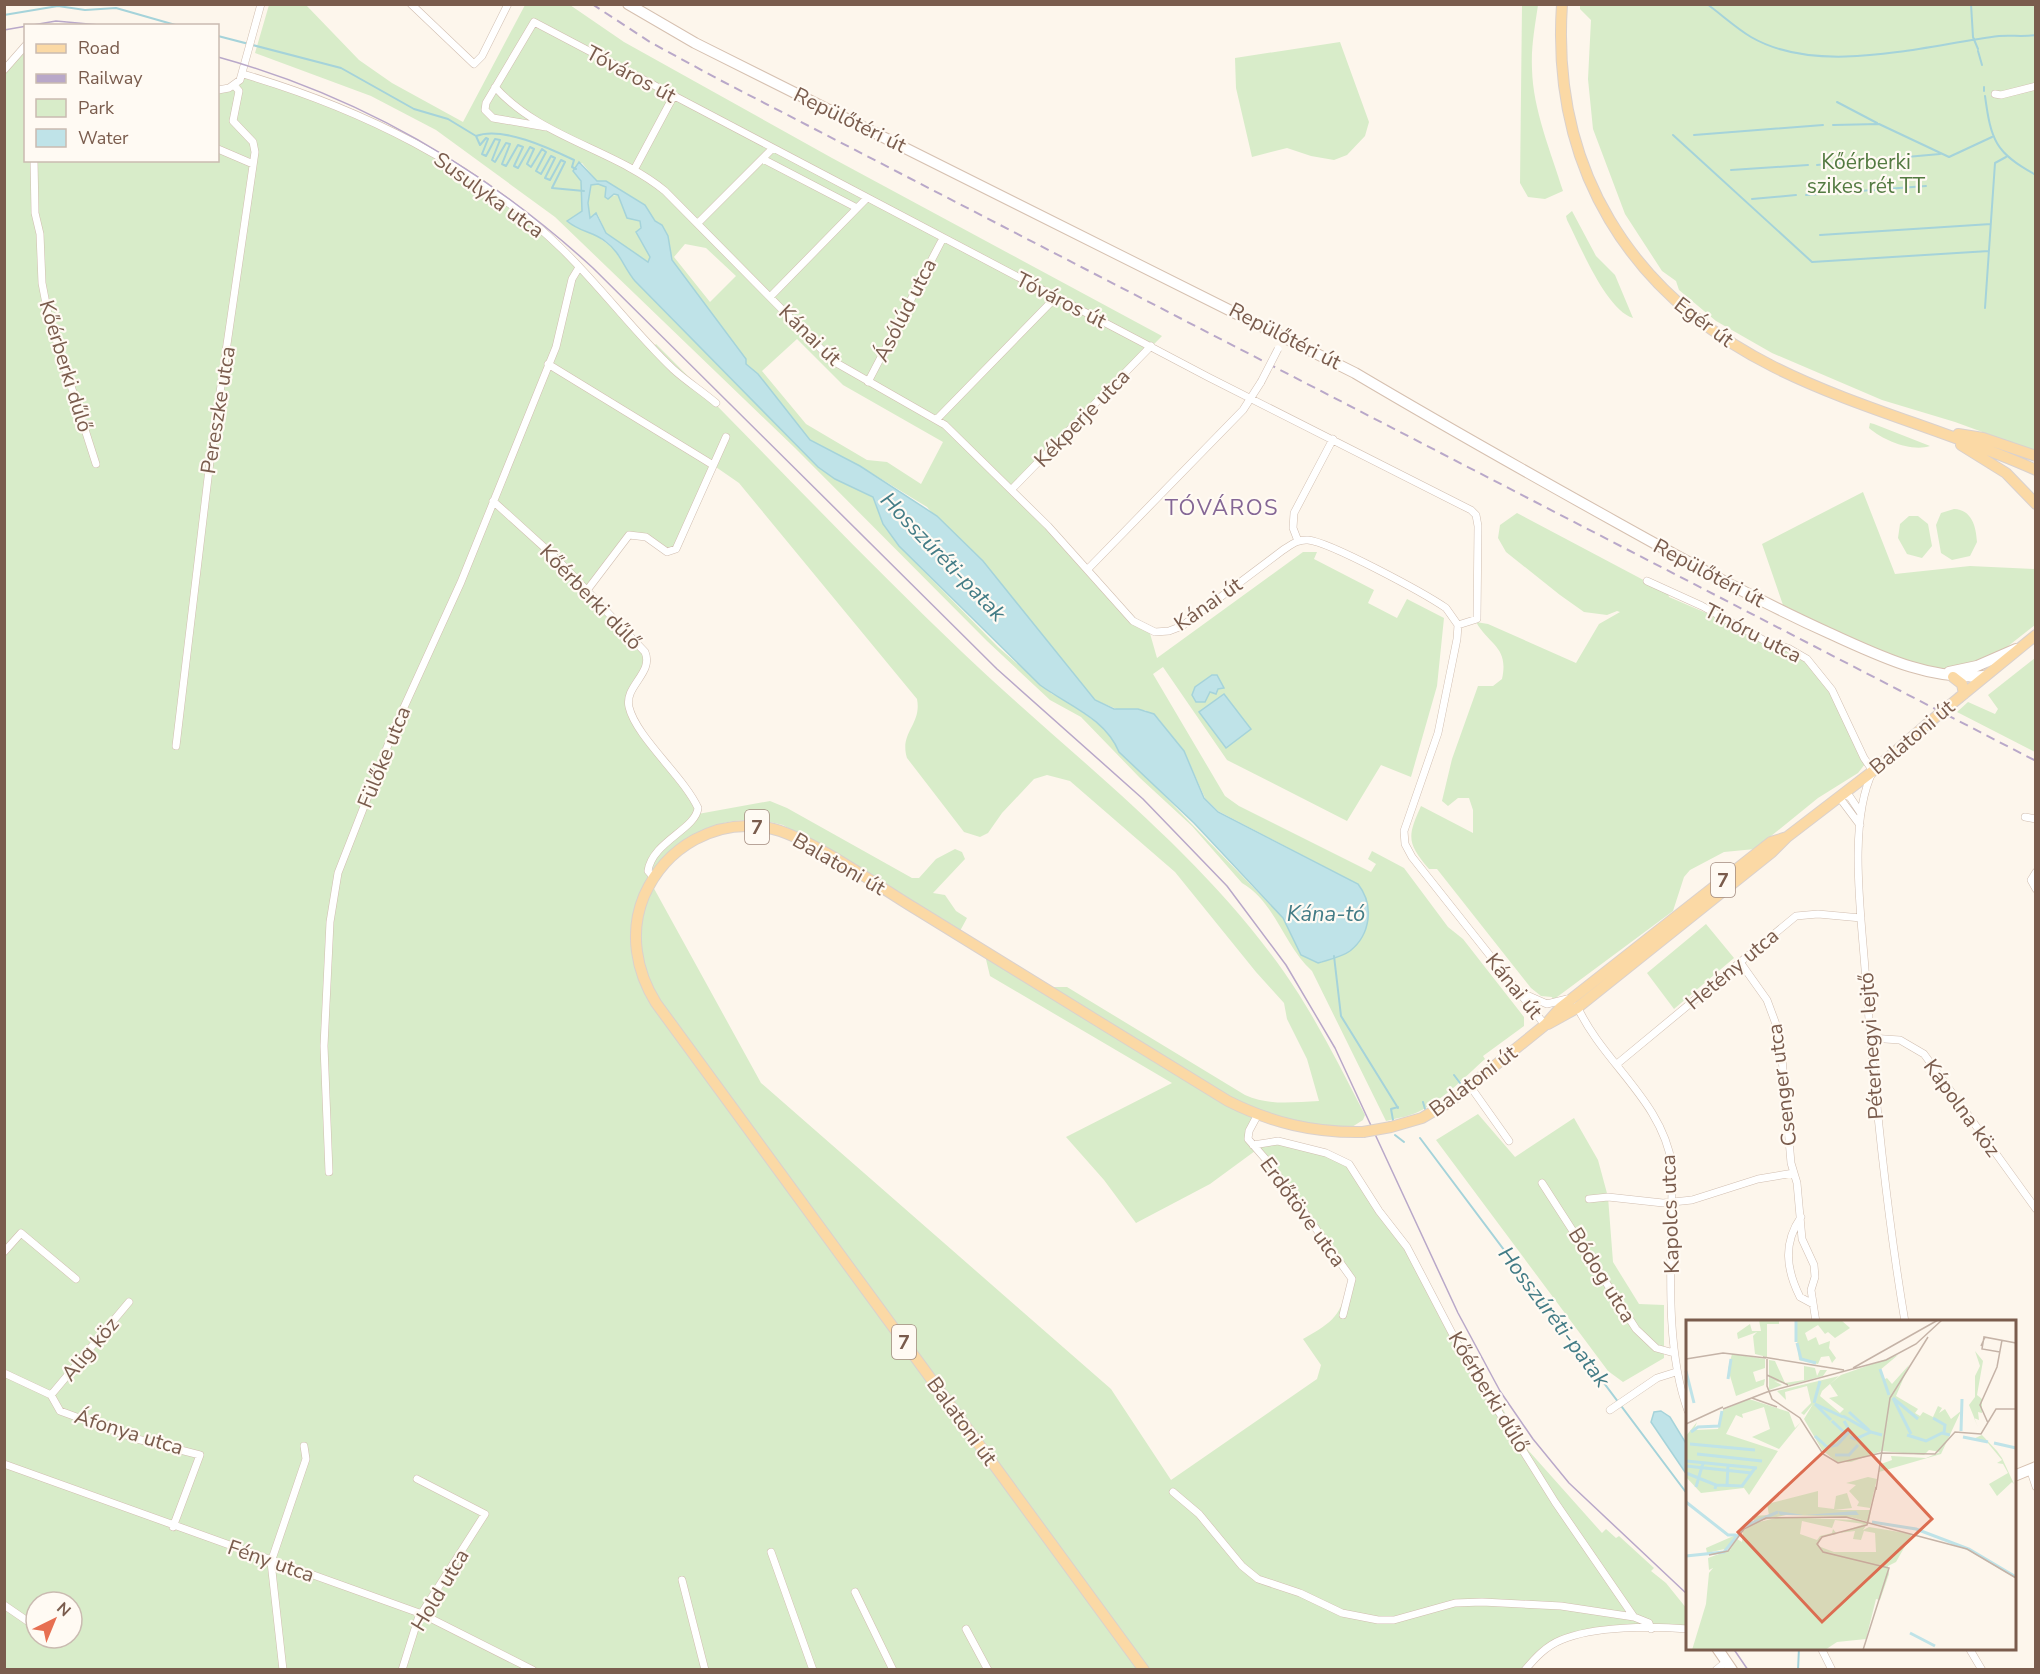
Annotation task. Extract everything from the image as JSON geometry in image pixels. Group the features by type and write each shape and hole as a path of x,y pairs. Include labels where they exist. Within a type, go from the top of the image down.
{"main road":[{"name":"Egér út","path":"1562,4 1562,67 1576,147 1601,207 1642,268 1693,317 1751,355 1818,387 2036,470"},
{"path":"1938,431 1983,438 2036,456"},
{"path":"1938,431 2006,473 2036,504"},
{"name":"Balatoni út","path":"1144,1670 656,1003 641,974 636,943 639,913 654,878 679,850 711,831 752,826 785,832 870,881 1228,1101 1257,1116 1310,1130 1363,1132 1390,1127 1432,1114 1545,1025 1577,1008 1772,852 1787,837 1873,771 2036,635"},
{"path":"1953,677 1962,684 1962,695"},
{"name":"Balatoni út","path":"1545,1025 1556,1011 1764,847 1787,837"}],"street":[{"path":"219,90 234,85 243,74 261,4"},
{"path":"411,4 474,64 482,56 508,4"},
{"name":"Repülőtéri út","path":"628,4 695,43 1285,336 1355,373 1432,419 1712,576 1894,662 1953,677 1985,676"},
{"name":"Tóváros út","path":"495,87 531,25 538,22 772,149 1470,510 1476,515 1479,555 1477,620 1458,625"},
{"path":"4,70 24,47"},
{"name":"Susulyka utca","path":"243,74 309,95 366,118 433,154 496,195 563,250 578,269 671,367 716,403"},
{"name":"Pereszke utca","path":"176,746 210,461 255,152 253,142 233,121 238,91 234,85"},
{"path":"1995,94 2001,95 2036,86"},
{"name":"Kánai út","path":"549,127 493,118 488,115 484,107 495,87 524,113 634,170 658,185 833,361 937,419 1012,489 1088,569 1133,621 1149,630 1162,633 1182,626 1298,541"},
{"path":"634,170 673,97"},
{"path":"219,149 253,164"},
{"path":"698,223 772,149"},
{"path":"763,159 857,208"},
{"name":"Kőérberki dűlő","path":"34,162 34,213 40,234 42,283 48,314 96,464"},
{"path":"770,297 867,198"},
{"name":"Ásólúd utca","path":"868,382 943,238"},
{"name":"Fülőke utca","path":"329,1172 324,1046 330,922 338,873 410,691 463,575 556,347 572,279 578,269"},
{"path":"937,419 1056,297"},
{"path":"1088,569 1252,398 1285,336"},
{"name":"Kékperje utca","path":"1012,489 1151,346"},
{"path":"548,364 713,465"},
{"path":"588,589 629,535 646,537 663,550 673,552 692,517 726,437"},
{"path":"1333,439 1294,513 1293,528 1298,541 1312,541 1329,547 1439,603 1451,612 1458,625"},
{"name":"Kőérberki dűlő","path":"493,501 588,589 645,652 647,664 630,693 628,706 698,808 694,819 664,842 651,861 648,871 654,878"},
{"name":"Tinóru utca","path":"1647,581 1702,606 1767,642 1788,648 1807,659 1832,690 1873,771"},
{"name":"Kánai út","path":"1458,625 1444,712 1426,773 1406,823 1405,844 1412,857 1545,1025"},
{"name":"Repülőtéri út","path":"1937,674 1977,666 2023,646"},
{"name":"Péterhegyi lejtő","path":"1873,771 1866,786 1860,825 1862,918 1878,1135 1905,1320"},
{"path":"1841,796 1850,797 1861,815"},
{"path":"1841,796 1860,825"},
{"path":"2025,817 2036,819"},
{"path":"2036,872 2031,880 2036,889"},
{"name":"Hetény utca","path":"1617,1064 1796,916 1818,914 1862,918"},
{"name":"Csenger utca","path":"1740,962 1767,1000 1780,1035 1802,1239 1814,1265 1815,1277 1810,1290 1816,1320"},
{"path":"1516,989 1547,1004 1577,994 1577,1008"},
{"name":"Kapolcs utca","path":"1577,1008 1653,1113 1669,1147 1674,1353 1676,1372 1686,1404"},
{"name":"Kápolna köz","path":"1870,1038 1900,1040 1924,1054 2036,1209"},
{"path":"1470,1086 1509,1141"},
{"name":"Erdőtöve utca","path":"1257,1116 1249,1131 1248,1139 1352,1279 1343,1315"},
{"name":"Erdőtöve utca","path":"1253,1145 1278,1141 1326,1152 1349,1164"},
{"name":"Kőérberki dűlő","path":"1349,1164 1379,1212 1407,1247 1465,1358 1555,1502 1634,1617"},
{"path":"1589,1199 1608,1197 1672,1202 1708,1197 1758,1179 1794,1173"},
{"name":"Bódog utca","path":"1542,1183 1636,1329 1656,1348 1674,1353"},
{"path":"1801,1217 1790,1235 1789,1266 1800,1297 1813,1304"},
{"path":"4,1252 21,1233 76,1279"},
{"name":"Alig köz","path":"51,1395 129,1302"},
{"path":"1612,1408 1657,1378 1676,1372"},
{"name":"Áfonya utca","path":"4,1373 51,1395 60,1411 137,1439 178,1451 197,1452 200,1455 199,1459 173,1527"},
{"path":"283,1670 271,1562 306,1459 304,1446"},
{"name":"Fény utca","path":"4,1464 173,1527 422,1614 533,1670"},
{"path":"2016,1475 2033,1468 2036,1487"},
{"name":"Hold utca","path":"402,1670 414,1629 485,1514 417,1479"},
{"name":"Kőérberki dűlő","path":"1173,1492 1199,1514 1242,1566 1258,1579 1300,1593 1342,1613 1378,1620 1394,1620 1455,1603 1561,1605 1634,1617 1648,1623 1651,1629"},
{"path":"771,1552 813,1670"},
{"path":"682,1581 705,1670"},
{"path":"855,1592 893,1670"},
{"path":"4,1605 24,1619"},
{"path":"966,1629 988,1670"},
{"path":"1525,1670 1546,1648 1574,1635 1606,1630 1686,1629"},
{"path":"1716,1670 1729,1666 1718,1650"},
{"path":"1822,1650 1832,1670"},
{"path":"1970,1650 1982,1670"}],"green space":[{"name":"Kőérberki szikes rét TT","path":"1580,4 2035,5 2035,451 1955,422 1882,400 1772,353 1716,321 1679,290 1676,281 1662,271 1625,214 1593,129 1588,79 1591,20 1580,9"},
{"path":"269,5 306,5 359,60 392,83 463,122 525,5 570,5 624,42 832,158 1162,336 1012,489 1125,613 1149,630 1157,658 1303,552 1317,552 1314,559 1374,590 1368,603 1397,618 1407,599 1444,618 1437,686 1411,777 1381,765 1347,821 1227,760 1163,667 1153,674 1225,796 1239,806 1371,872 1376,864 1368,859 1372,851 1404,868 1448,927 1463,939 1524,1017 1524,1026 1483,1056 1485,1059 1439,1099 1414,1114 1386,1121 1312,971 1294,950 1272,913 1254,891 1242,883 1192,826 1140,778 1081,717 1050,700 987,641 795,448 555,217 436,130 371,96 255,53","holes":["578,163 582,163 597,181 645,205 655,221 662,225 672,260 746,364 758,374 810,440 860,466 927,507 1095,700 1119,710 1145,710 1158,718 1184,751 1205,798 1218,811 1354,882 1351,951 1318,963 1301,955 1283,918 1118,748 1115,740 1106,730 1066,700 1052,694 998,647 899,546 884,524 873,497 835,479 818,467 635,281 613,248 572,218 582,212 583,187 575,168","685,244 706,248 736,276 710,302 674,257","797,339 843,385 943,442 921,484 887,462 867,460 806,424 762,371"]},
{"path":"1522,5 1538,5 1532,52 1533,84 1543,131 1563,191 1545,199 1528,197 1520,183"},
{"path":"1340,42 1369,122 1365,136 1347,155 1334,160 1311,156 1287,148 1252,157 1236,88 1235,58"},
{"path":"24,50 24,162 219,162 219,90 223,90 243,74 323,102 363,119 404,138 480,183 515,208 560,248 653,347 656,344 923,614 1131,804 1212,884 1284,972 1327,1042 1365,1115 1363,1120 1344,1132 1257,1116 1249,1131 1253,1145 1269,1141 1343,1159 1407,1247 1442,1311 1528,1450 1602,1533 1606,1529 1616,1538 1619,1536 1654,1568 1651,1571 1666,1583 1686,1608 1686,1629 1606,1630 1562,1639 1525,1670 5,1669 4,67","holes":["713,465 739,483 917,699 916,716 906,741 907,758 964,832 980,837 988,833 1002,813 1034,779 1047,775 1070,781 1175,872 1284,1003 1287,1019 1307,1059 1319,1101 1273,1102 1245,1095 1067,987 1042,987 984,951 990,976 1172,1083 1066,1137 1104,1180 1136,1223 1210,1184 1255,1151 1350,1280 1343,1302 1335,1316 1303,1339 1321,1365 1317,1379 1171,1480 1111,1389 761,1083 651,883 648,869 653,870 681,844 711,827 745,820 763,821 783,825 960,931 967,918 956,911 945,895 933,893 965,859 962,852 955,849 936,859 919,878 912,878 787,808 770,801 698,814 694,800 631,714 630,693 648,658 588,589 629,535 653,542 673,552"]},
{"path":"598,184 606,187 609,196 618,195 624,210 640,221 640,236 651,257 648,262 606,233 596,213 590,219 588,203 591,185"},
{"path":"1572,211 1596,256 1615,275 1633,318 1623,313 1613,303 1586,260 1567,220 1566,216"},
{"path":"1870,423 1930,446 1915,448 1890,441 1869,428"},
{"path":"1863,492 1895,574 1970,566 2035,569 2035,625 1998,654 1947,669 1927,670 1780,610 1783,605 1762,544"},
{"path":"1954,509 1965,512 1972,520 1977,542 1970,556 1952,560 1941,553 1936,525 1941,513"},
{"path":"1517,513 1668,593 1669,597 1725,621 1753,638 1800,656 1827,684 1865,764 1858,773 1818,798 1755,849 1724,852 1690,870 1684,877 1673,911 1553,1000 1552,997 1541,996 1531,988 1437,869 1429,869 1416,853 1411,839 1413,825 1421,806 1473,833 1473,810 1469,798 1458,798 1448,806 1442,801 1452,759 1478,686 1493,686 1502,679 1501,653 1476,622 1488,624 1576,663 1599,624 1620,612 1607,615 1584,612 1506,552 1498,538 1500,525"},
{"path":"1909,516 1918,516 1928,524 1932,546 1922,558 1907,554 1898,538 1900,524"},
{"path":"2035,658 2035,752 1957,712 1968,702 1995,714 1998,709 1988,695"},
{"path":"1706,924 1734,958 1674,1009 1647,973"},
{"path":"1478,1114 1515,1157 1574,1118 1598,1160 1608,1197 1613,1262 1639,1304 1664,1305 1664,1358 1623,1382 1608,1371 1436,1140"}],"water":[{"name":"Kána-tó","path":"579,162 597,181 606,181 645,205 668,236 672,260 746,359 746,364 758,374 810,440 860,466 937,516 983,561 1095,700 1114,709 1138,709 1154,714 1184,751 1204,798 1218,812 1358,884 1367,902 1368,920 1366,929 1357,944 1343,955 1318,963 1301,955 1283,918 1194,823 1119,752 1105,730 1040,685 899,546 883,524 873,497 835,479 818,467 635,281 611,246 601,238 567,221 582,211 581,181 573,171","holes":["598,184 606,187 605,197 608,199 614,194 618,195 627,218 640,221 641,228 636,232 650,257 648,262 606,233 596,213 590,218 588,203 591,185"]},
{"path":"1212,675 1217,675 1224,688 1218,689 1216,694 1210,692 1205,702 1196,702 1192,695 1195,687"},
{"path":"1224,694 1251,729 1226,748 1199,712"},
{"path":"1661,1411 1670,1417 1686,1443 1686,1474 1651,1422 1654,1412"}],"waterway":[{"path":"1707,4 1751,37 1778,49 1808,55 1840,57 1873,55 1999,36 2036,35"},
{"path":"1971,4 1973,37 1978,49"},
{"name":"Hosszúréti-patak","path":"4,15 58,6 85,10 116,8 172,24"},
{"name":"Hosszúréti-patak","path":"219,36 341,68 414,109 448,119 476,136 499,134 525,140 574,160 572,167 576,169"},
{"path":"1978,51 1982,65"},
{"path":"1985,96 1990,124 1997,144 2012,160 2036,175"},
{"path":"1837,102 1877,123"},
{"path":"1833,125 1879,124 1949,157 1992,137"},
{"path":"1694,135 1823,125"},
{"path":"1673,135 1812,262 1989,251"},
{"path":"476,136 480,145 486,138 488,139 482,154 486,156 495,139 500,140 492,160 495,162 506,143 510,144 502,164 506,166 518,145 523,147 514,166 518,168 530,147 534,149 527,164 531,167 542,149 546,152 536,171 541,174 551,156 555,158 545,178 550,180 561,160 565,162 552,188 584,191"},
{"path":"1817,165 1940,154"},
{"path":"1985,308 1995,163 2006,157"},
{"path":"1731,170 1808,165"},
{"path":"1806,195 1926,186"},
{"path":"1752,199 1796,195"},
{"path":"1820,235 1991,224"},
{"name":"Hosszúréti-patak","path":"1334,956 1341,1016 1398,1108"},
{"path":"1454,1075 1460,1083"},
{"path":"1423,1102 1425,1109"},
{"path":"1393,1120 1391,1109 1398,1107"},
{"path":"1395,1135 1404,1142"},
{"name":"Hosszúréti-patak","path":"1420,1138 1686,1492"},
{"name":"Hosszúréti-patak","path":"1798,1670 1799,1650"}],"tram line":[{"path":"39,24 56,21 88,24"},
{"path":"4,30 24,27"},
{"path":"219,57 321,92 418,140 464,168 552,232 593,268 997,669 1143,799 1227,886 1286,965 1335,1048 1458,1313 1500,1391 1533,1439 1569,1483 1686,1593"},
{"path":"1734,1650 1748,1670"}],"railway":[{"path":"592,4 650,42 718,79 2036,761"}],"district":[{"name":"TÓVÁROS","path":"1222,508"}]}
